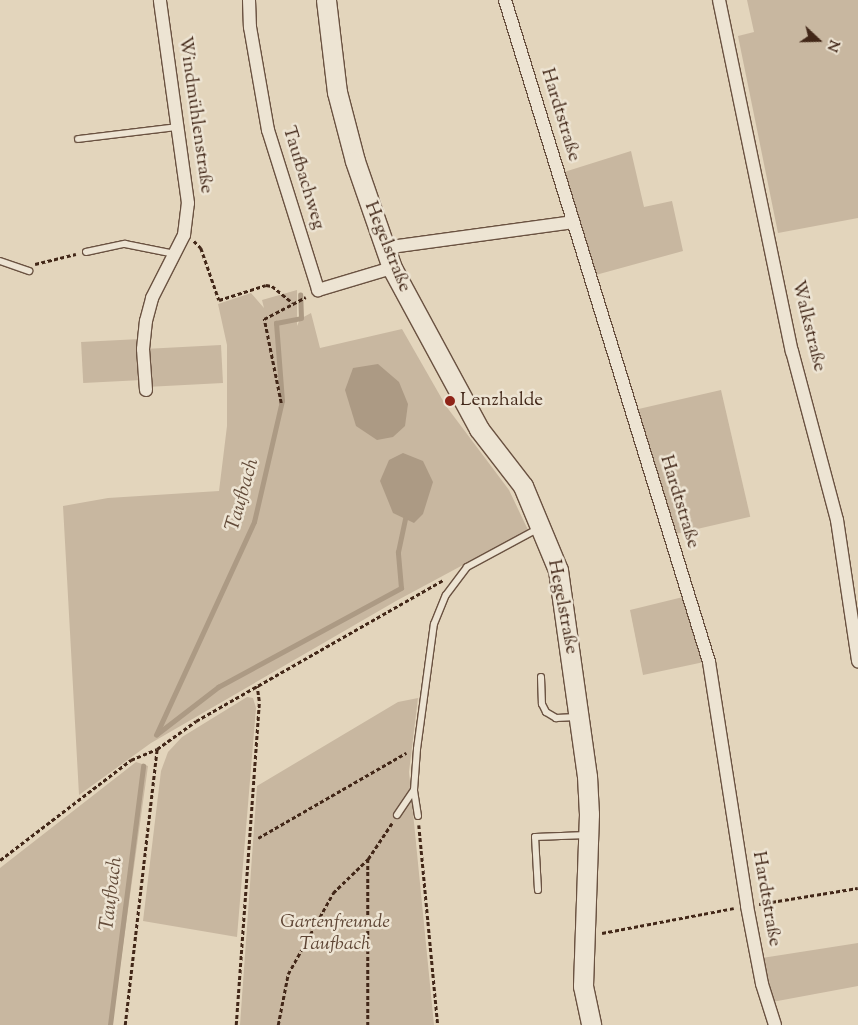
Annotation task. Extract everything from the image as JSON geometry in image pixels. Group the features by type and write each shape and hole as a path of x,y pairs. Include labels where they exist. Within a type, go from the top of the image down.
{"street":[{"name":"Windmühlenstraße","path":"146,390 143,349 146,320 152,298 184,235 188,203 160,0"},
{"name":"Taufbachweg","path":"249,0 250,27 268,130 318,290 392,268"},
{"name":"Hegelstraße","path":"326,0 337,92 355,162 392,268 457,392 479,429 523,486 542,526 558,570 587,776 588,835 583,936 583,986 591,1025"},
{"name":"Hardtstraße","path":"505,0 710,662 747,906 762,984 775,1025"},
{"name":"Walkstraße","path":"719,0 792,351 837,520 858,661"},
{"path":"384,248 573,222"}],"lane":[{"path":"78,139 178,127"},
{"path":"86,252 126,244 175,254"},
{"path":"0,261 29,271"},
{"path":"418,816 414,790 417,749 434,624 446,595 467,567 542,526"},
{"path":"541,677 542,704 546,712 556,718 580,717"},
{"path":"396,815 414,790"},
{"path":"538,890 535,837 588,835"}],"path":[{"path":"184,235 201,248 219,300 266,285 272,286 292,302"},
{"path":"29,271 38,262 86,252"},
{"path":"282,403 264,319 292,302 309,296"},
{"path":"0,860 132,760 157,749 196,721 467,567"},
{"path":"236,1025 259,701 258,686"},
{"path":"125,1025 157,749"},
{"path":"258,838 417,749"},
{"path":"278,1025 288,974 332,893 368,859 396,815"},
{"path":"418,816 438,1025"},
{"path":"368,859 368,1025"},
{"path":"583,936 858,888"}],"green space":[{"path":"747,0 858,0 858,218 778,233 738,36 754,32"},
{"path":"631,151 644,207 672,201 683,251 592,276 561,173"},
{"path":"297,290 297,326 300,319 311,313 320,348 402,329 446,406 509,490 528,530 396,601 151,743 79,795 63,506 108,498 219,491 227,426 227,345 218,304 251,293 264,308 262,300"},
{"path":"140,339 142,380 83,383 81,342"},
{"path":"221,345 223,383 146,387 144,349"},
{"path":"721,390 750,517 664,536 635,410"},
{"path":"683,597 704,662 643,675 630,610"},
{"path":"247,697 253,698 256,708 237,937 143,921 161,771 168,752 182,737"},
{"name":"Gartenfreunde Taufbach","path":"418,698 409,772 434,1025 240,1025 257,786 398,702"},
{"path":"136,762 148,766 112,1025 0,1025 0,868"},
{"path":"858,943 858,986 772,1002 762,958"}],"shaded area":[{"path":"378,364 399,382 408,404 405,426 393,437 377,440 356,426 345,390 353,368"},
{"path":"403,453 423,461 433,482 423,514 414,523 393,513 380,481 389,460"}],"waterway":[{"name":"Taufbach","path":"156,735 254,522 282,401 276,323 301,318 300,295"},
{"path":"157,734 218,687 401,588 398,552 405,519"},
{"name":"Taufbach","path":"110,1025 143,766"}],"place":[{"name":"Lenzhalde","path":"450,401"}]}
